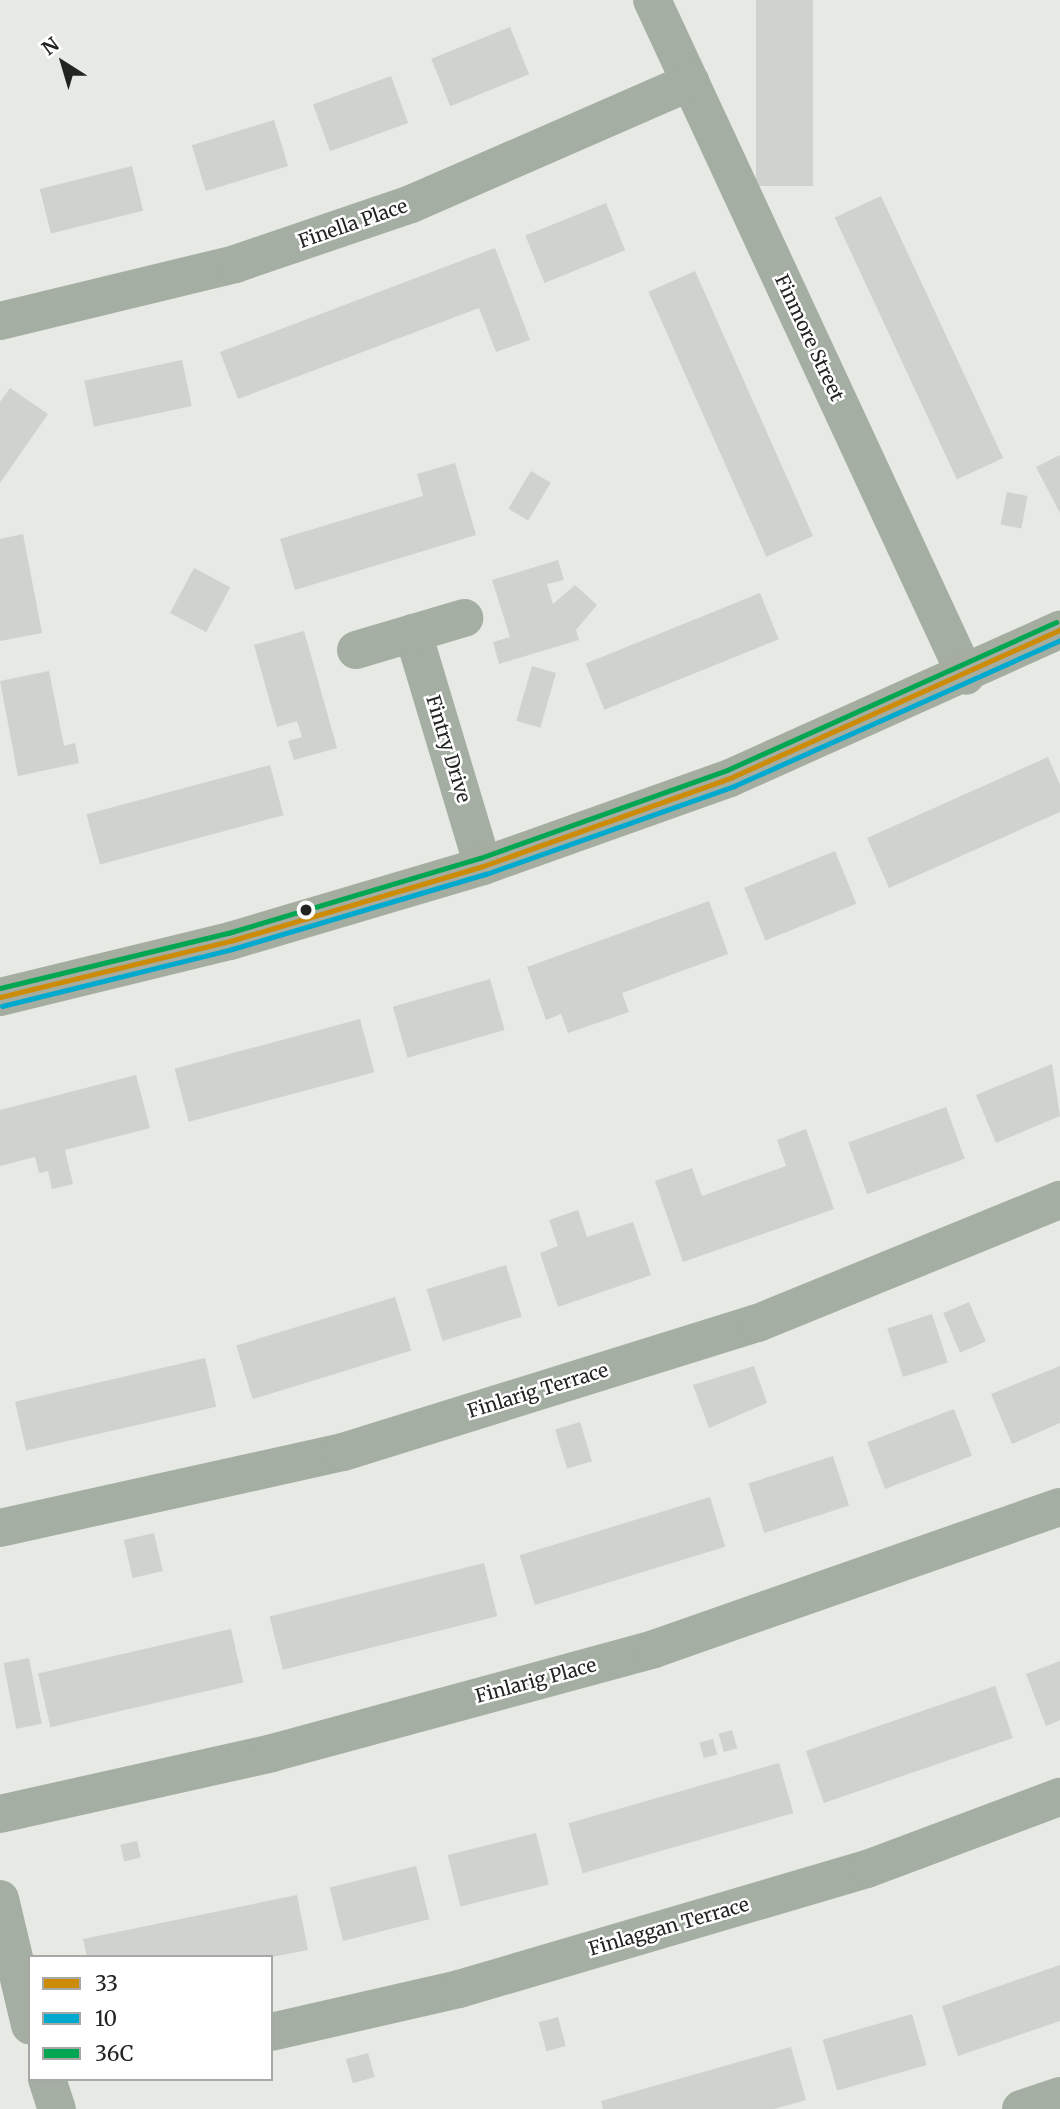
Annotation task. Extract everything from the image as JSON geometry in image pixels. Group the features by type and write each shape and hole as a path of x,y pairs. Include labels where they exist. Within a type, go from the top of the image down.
{"street":[{"name":"Finmore Street","path":"652,0 966,676"},
{"name":"Finella Place","path":"0,321 235,264 411,204 690,82"},
{"path":"356,650 464,618"},
{"path":"0,997 230,941 483,866 730,778 966,676 1060,630"},
{"name":"Fintry Drive","path":"413,633 483,866"},
{"name":"Finlarig Terrace","path":"0,1528 408,1432 758,1323 1060,1200"},
{"name":"Finlarig Place","path":"0,1814 272,1754 654,1649 1060,1507"},
{"name":"Finlaggan Terrace","path":"273,2032 459,1989 867,1869 1060,1797"},
{"path":"0,1899 28,2017"},
{"path":"1021,2109 1060,2096"}],"building":[{"path":"756,0 813,0 813,186 756,186"},
{"path":"510,27 529,74 450,106 431,59"},
{"path":"391,76 408,123 330,151 313,104"},
{"path":"274,120 288,166 206,191 192,145"},
{"path":"132,166 143,211 51,234 40,189"},
{"path":"881,196 1003,458 957,479 835,218"},
{"path":"606,203 625,250 544,283 525,236"},
{"path":"495,248 530,340 496,352 479,308 238,399 220,352"},
{"path":"695,271 813,536 766,557 648,292"},
{"path":"182,360 192,406 94,427 84,381"},
{"path":"10,388 48,414 0,483 0,402"},
{"path":"1060,455 1060,513 1036,467"},
{"path":"455,463 476,535 295,590 280,539 423,496 417,474"},
{"path":"531,471 551,483 528,521 508,509"},
{"path":"1007,492 1028,496 1021,528 1001,524"},
{"path":"23,534 42,633 0,641 0,539"},
{"path":"558,560 564,580 547,584 553,604 575,585 597,605 576,630 579,640 499,664 493,642 510,637 492,580"},
{"path":"194,568 230,587 206,632 170,613"},
{"path":"760,593 779,639 604,710 586,663"},
{"path":"304,631 337,748 294,760 288,741 302,737 297,721 277,727 254,645"},
{"path":"532,666 556,673 540,728 516,721"},
{"path":"49,671 64,746 75,743 79,763 18,776 0,681"},
{"path":"1048,757 1060,785 1060,812 889,888 867,838"},
{"path":"270,765 283,815 100,864 86,814"},
{"path":"835,851 856,904 765,941 744,888"},
{"path":"709,901 728,954 622,993 629,1012 568,1033 561,1014 546,1020 527,967"},
{"path":"490,979 505,1030 408,1058 393,1007"},
{"path":"360,1019 374,1072 189,1122 175,1069"},
{"path":"1052,1064 1060,1116 996,1143 976,1095"},
{"path":"136,1075 150,1128 65,1150 73,1184 52,1189 48,1171 39,1173 35,1157 0,1166 0,1110"},
{"path":"946,1107 965,1159 867,1194 848,1143"},
{"path":"806,1129 834,1209 683,1262 655,1181 692,1168 702,1196 786,1166 777,1140"},
{"path":"578,1210 587,1237 633,1222 651,1275 558,1307 540,1253 558,1246 549,1220"},
{"path":"506,1265 522,1317 442,1341 427,1289"},
{"path":"395,1297 411,1351 253,1399 236,1346"},
{"path":"969,1302 986,1342 960,1353 943,1313"},
{"path":"932,1314 948,1363 903,1377 887,1329"},
{"path":"205,1358 216,1407 26,1451 15,1402"},
{"path":"754,1366 767,1403 709,1428 693,1385"},
{"path":"1060,1366 1060,1423 1012,1444 991,1394"},
{"path":"954,1409 972,1456 885,1489 867,1442"},
{"path":"580,1422 592,1461 567,1469 555,1430"},
{"path":"833,1456 849,1505 764,1533 748,1484"},
{"path":"710,1497 725,1547 535,1605 520,1555"},
{"path":"154,1533 163,1571 133,1578 124,1540"},
{"path":"484,1563 497,1616 283,1670 270,1616"},
{"path":"231,1629 243,1683 50,1727 38,1674"},
{"path":"29,1658 42,1724 16,1729 3,1663"},
{"path":"1060,1661 1060,1720 1046,1726 1026,1674"},
{"path":"995,1686 1013,1738 824,1803 806,1751"},
{"path":"732,1730 737,1748 724,1752 719,1734"},
{"path":"713,1739 717,1754 704,1758 699,1743"},
{"path":"779,1763 793,1813 583,1873 568,1823"},
{"path":"536,1833 549,1884 461,1906 448,1855"},
{"path":"137,1841 141,1858 124,1861 120,1845"},
{"path":"416,1866 429,1919 343,1941 330,1888"},
{"path":"297,1895 308,1950 273,1957 87,1955 83,1939"},
{"path":"1060,1965 1060,2021 958,2056 942,2006"},
{"path":"912,2014 927,2065 837,2091 823,2040"},
{"path":"558,2017 566,2046 546,2051 539,2022"},
{"path":"791,2047 806,2100 774,2109 603,2109 601,2101"},
{"path":"368,2053 375,2077 353,2083 346,2059"}],"transit line":[{"name":"36C","path":"0,988 228,933 480,858 727,770 1056,622"},
{"name":"33","path":"0,997 230,941 483,866 730,778 1060,630"},
{"name":"10","path":"2,1006 232,949 486,874 734,786 1060,640"}]}
